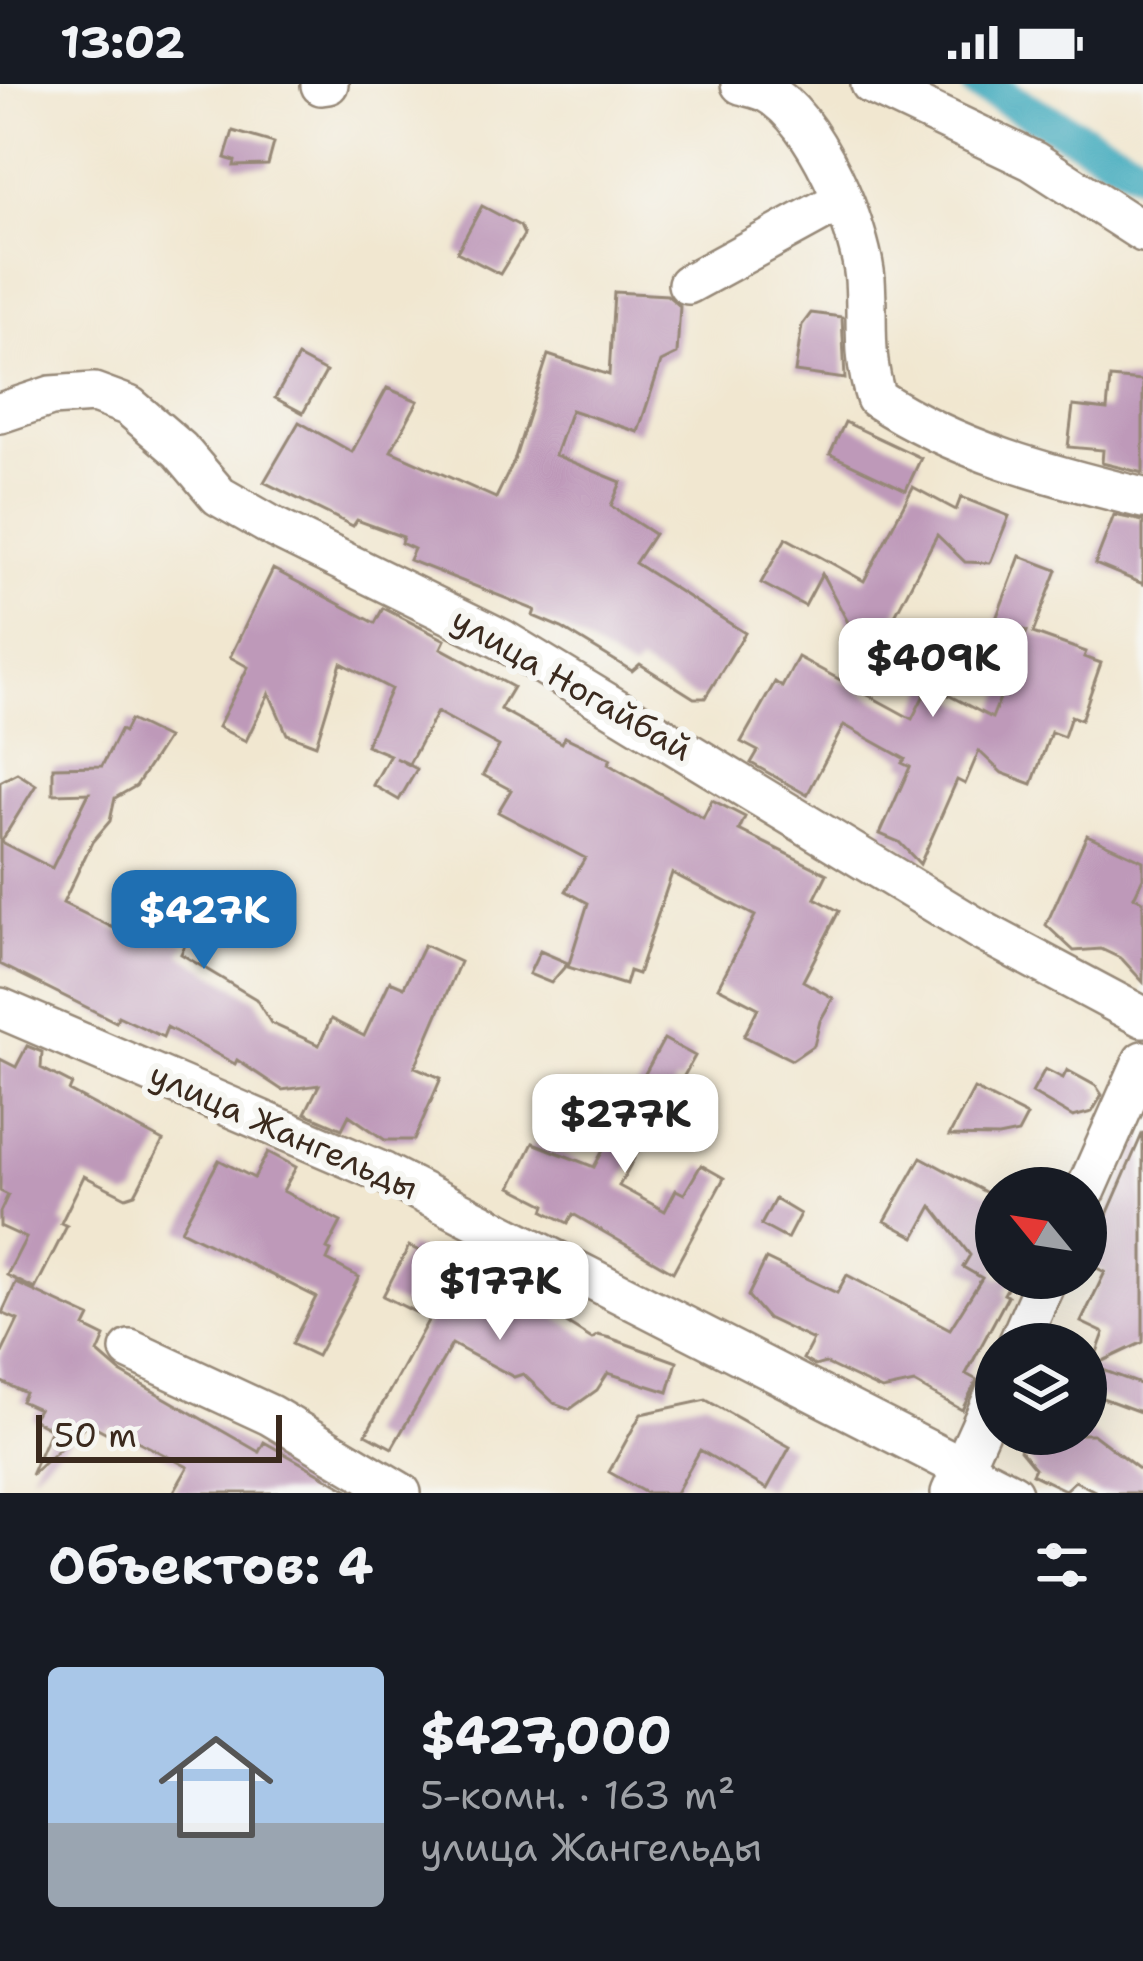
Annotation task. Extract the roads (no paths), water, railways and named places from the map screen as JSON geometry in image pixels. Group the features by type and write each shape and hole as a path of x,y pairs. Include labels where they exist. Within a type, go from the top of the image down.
{"street":[{"path":"741,84 768,93 796,118 842,200 864,273 868,327 864,357 876,398 914,423 967,446 1044,474 1143,498"},
{"path":"872,84 1034,160 1143,232"},
{"path":"688,284 842,200"},
{"name":"улица Ногайбай","path":"0,413 51,396 94,393 129,406 180,450 220,496 501,639 980,930 1143,1017"},
{"name":"улица Жангельды","path":"0,1008 384,1173 956,1482 1012,1493"},
{"path":"1096,1167 1143,1061"},
{"path":"130,1350 270,1415 400,1493"},
{"path":"956,1482 975,1440"}],"waterway":[{"path":"979,84 1143,172"}]}
